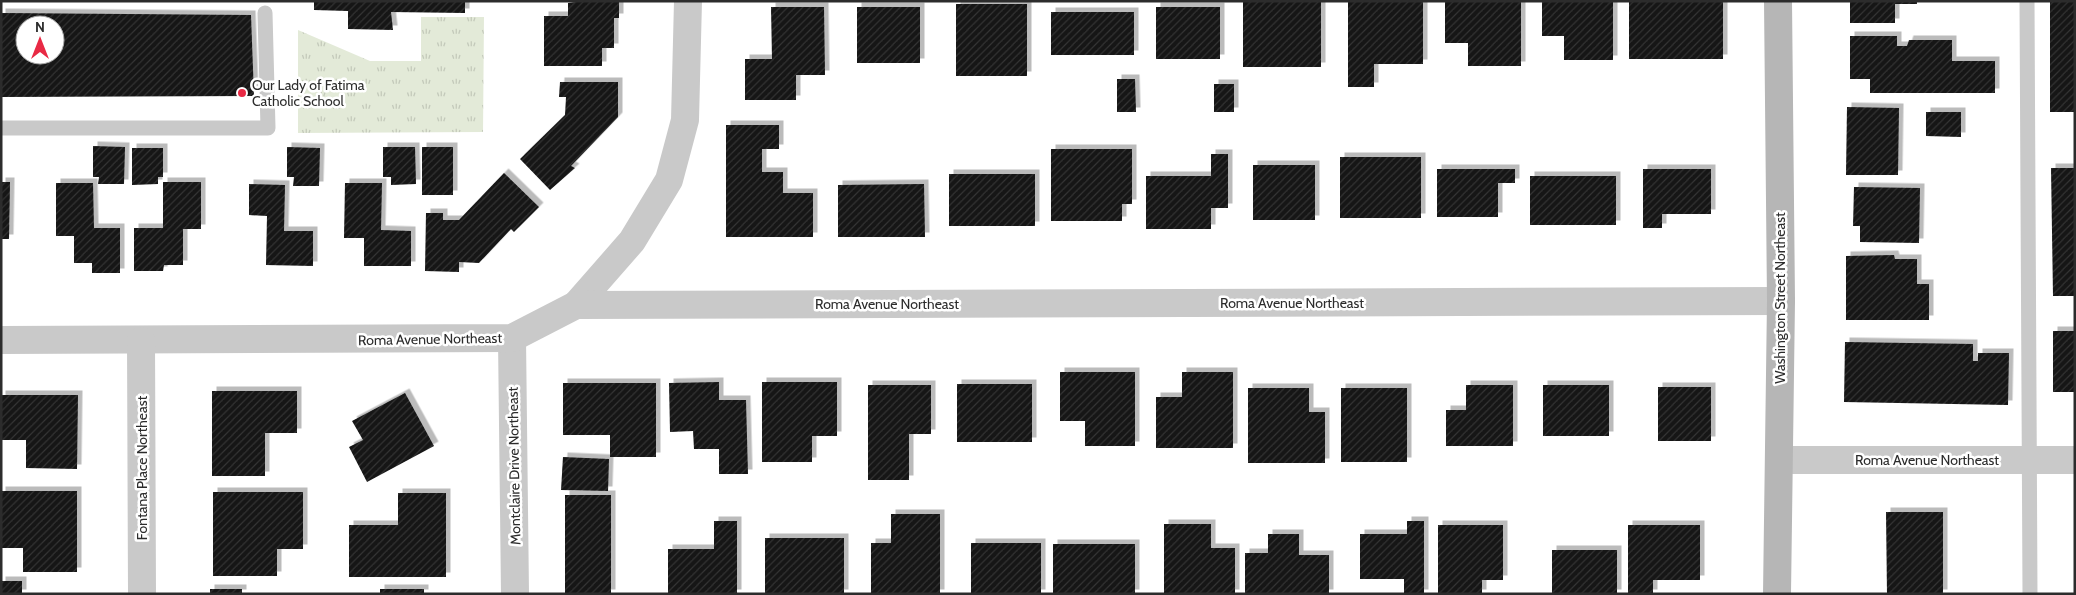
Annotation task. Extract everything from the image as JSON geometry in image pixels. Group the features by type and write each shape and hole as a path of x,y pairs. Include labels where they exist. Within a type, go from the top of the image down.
{"street":[{"path":"576,305 632,241 669,180 686,120 688,1"},
{"name":"Washington Street Northeast","path":"1777,594 1781,301 1778,1"},
{"name":"Roma Avenue Northeast","path":"1,340 141,342 512,338 576,305 1781,301"},
{"name":"Montclaire Drive Northeast","path":"512,338 516,594"},
{"name":"Fontana Place Northeast","path":"141,342 142,594"},
{"name":"Roma Avenue Northeast","path":"1780,460 2075,460"}],"lane":[{"path":"2027,1 2030,594"},
{"path":"1,128 268,128 265,13"}],"green space":[{"path":"421,17 484,17 483,132 298,133 298,30 370,61 421,61"}],"building":[{"path":"314,1 465,1 465,13 391,12 393,30 348,29 348,11 314,10"},
{"path":"619,1 619,18 614,18 614,48 602,48 602,66 544,66 544,16 568,16 568,3"},
{"path":"1243,1 1321,1 1321,67 1243,67"},
{"path":"1348,1 1423,1 1423,64 1374,64 1374,87 1348,87"},
{"path":"1445,1 1521,1 1521,66 1468,66 1468,43 1445,43"},
{"path":"1542,1 1613,1 1613,60 1564,60 1564,36 1542,36"},
{"path":"1629,1 1723,1 1723,59 1629,59"},
{"path":"1850,1 1917,1 1917,4 1895,4 1895,23 1850,23"},
{"path":"2050,1 2075,1 2075,112 2050,112"},
{"path":"956,4 1027,4 1027,76 956,76"},
{"path":"771,7 824,7 825,75 796,75 796,100 745,100 745,59 772,59"},
{"path":"857,7 920,7 920,63 857,63"},
{"path":"1156,7 1220,7 1220,59 1156,59"},
{"path":"1051,12 1134,12 1134,55 1051,55"},
{"path":"1,13 251,15 254,96 1,97"},
{"path":"1850,36 1897,36 1897,46 1907,46 1909,40 1952,40 1952,61 1995,61 1995,93 1870,93 1870,79 1850,79"},
{"path":"1117,79 1135,79 1136,112 1117,112"},
{"path":"560,82 618,82 618,117 571,166 575,168 550,190 520,159 565,115 566,97 559,97"},
{"path":"1214,84 1234,84 1234,112 1214,112"},
{"path":"1847,107 1899,108 1898,175 1846,175"},
{"path":"1926,112 1961,112 1961,137 1926,136"},
{"path":"726,125 779,125 779,149 762,149 762,172 783,172 783,193 813,193 813,237 726,237"},
{"path":"93,146 125,147 124,184 98,184 99,177 93,177"},
{"path":"287,147 320,148 319,186 293,186 294,177 287,177"},
{"path":"383,147 415,147 416,184 391,185 391,177 383,177"},
{"path":"422,147 453,147 453,195 422,195"},
{"path":"132,148 163,148 163,177 158,177 158,184 132,185"},
{"path":"1051,149 1132,149 1132,204 1122,204 1122,221 1051,221"},
{"path":"1211,154 1228,154 1228,208 1211,208 1211,229 1146,229 1146,176 1211,176"},
{"path":"1340,157 1421,157 1421,218 1340,218"},
{"path":"1253,165 1315,165 1315,220 1253,220"},
{"path":"2051,168 2075,168 2075,296 2053,296"},
{"path":"1437,169 1515,169 1515,183 1498,183 1498,217 1437,217"},
{"path":"1643,169 1711,169 1711,214 1662,214 1662,228 1643,228"},
{"path":"504,173 539,207 514,232 511,229 479,263 459,262 459,272 425,271 426,213 443,213 443,220 459,220"},
{"path":"949,174 1035,174 1035,226 949,226"},
{"path":"1530,176 1616,176 1616,225 1530,225"},
{"path":"1,182 10,182 9,239 1,239"},
{"path":"163,182 201,182 201,229 183,229 183,265 164,265 163,271 134,271 134,228 163,228"},
{"path":"56,183 93,183 94,228 120,228 120,273 92,273 92,263 74,263 74,236 56,236"},
{"path":"345,183 382,183 381,230 411,231 411,266 364,266 364,238 344,238"},
{"path":"249,184 285,185 284,231 313,231 313,266 266,265 267,216 249,215"},
{"path":"924,184 925,237 838,237 838,185"},
{"path":"1854,187 1920,188 1919,243 1860,242 1860,226 1853,226"},
{"path":"1894,255 1895,259 1917,259 1917,284 1929,284 1929,320 1846,320 1846,256"},
{"path":"2053,331 2075,331 2075,392 2053,392"},
{"path":"1845,342 1973,344 1973,361 1978,361 1978,353 2009,353 2008,405 1844,402"},
{"path":"1060,372 1135,372 1135,446 1085,446 1085,421 1060,421"},
{"path":"1182,372 1233,372 1233,448 1156,448 1156,397 1182,397"},
{"path":"719,382 719,400 746,400 748,474 719,474 719,449 694,449 693,431 670,432 669,383"},
{"path":"762,382 837,382 837,436 812,436 812,462 762,462"},
{"path":"563,383 656,383 656,457 610,457 610,435 563,435"},
{"path":"957,384 1032,384 1032,442 957,442"},
{"path":"868,385 931,385 931,434 909,434 909,480 868,480"},
{"path":"1466,385 1513,385 1513,446 1446,446 1446,410 1466,410"},
{"path":"1543,385 1609,385 1609,436 1543,436"},
{"path":"1658,387 1711,387 1711,441 1658,441"},
{"path":"1248,388 1309,388 1309,412 1325,412 1325,463 1248,463"},
{"path":"1341,388 1407,388 1407,462 1341,462"},
{"path":"212,391 297,391 297,433 265,433 265,476 212,476"},
{"path":"405,393 434,446 367,482 349,447 363,440 352,421"},
{"path":"1,395 78,395 77,469 26,468 26,440 1,440"},
{"path":"563,457 609,459 608,491 561,490"},
{"path":"1,491 77,491 77,572 23,572 23,548 1,548"},
{"path":"213,492 303,492 303,549 277,549 277,576 213,576"},
{"path":"398,493 446,493 446,577 349,577 349,525 398,525"},
{"path":"565,495 611,495 611,594 565,594"},
{"path":"1886,512 1943,512 1943,594 1887,594"},
{"path":"891,514 940,514 940,594 871,594 871,543 891,543"},
{"path":"714,521 737,521 737,594 668,594 668,549 714,549"},
{"path":"1407,521 1424,521 1424,594 1404,594 1404,579 1360,579 1360,534 1407,534"},
{"path":"1164,524 1211,524 1211,548 1235,548 1235,594 1164,594"},
{"path":"1438,525 1503,525 1503,580 1482,580 1482,594 1438,594"},
{"path":"1628,525 1700,525 1700,580 1653,580 1653,594 1628,594"},
{"path":"1268,534 1299,534 1299,555 1329,555 1329,594 1245,594 1245,553 1268,553"},
{"path":"765,538 844,538 844,594 765,594"},
{"path":"971,543 1041,543 1041,594 971,594"},
{"path":"1053,544 1135,544 1135,594 1053,594"},
{"path":"1552,550 1617,550 1617,594 1552,594"},
{"path":"1,581 22,581 22,594 1,594"},
{"path":"210,589 242,589 242,594 210,594"},
{"path":"380,589 424,589 424,594 380,594"}],"place":[{"name":"Our Lady of Fatima Catholic School","path":"242,93"}]}
